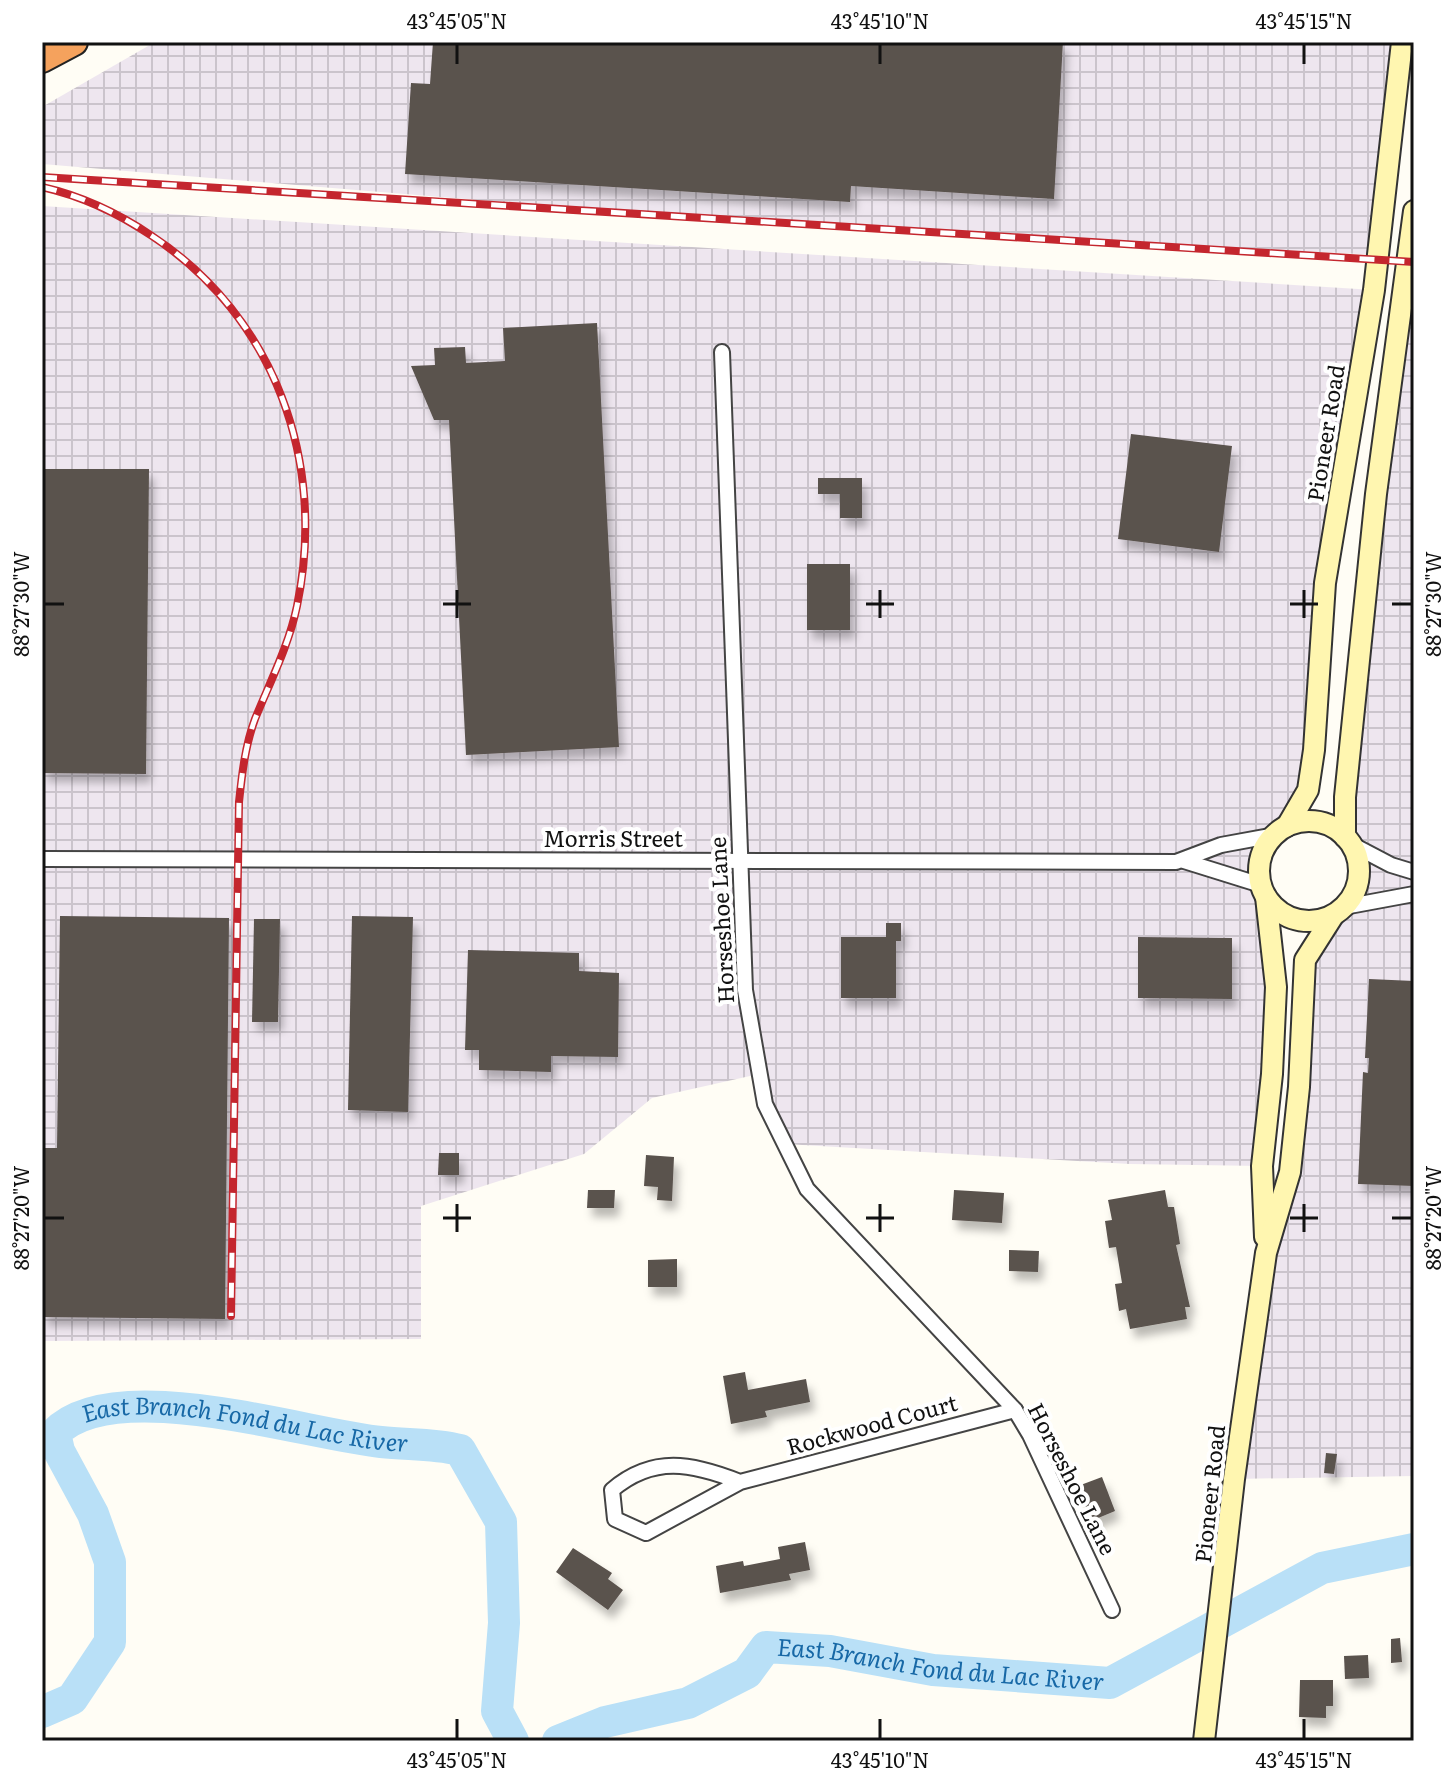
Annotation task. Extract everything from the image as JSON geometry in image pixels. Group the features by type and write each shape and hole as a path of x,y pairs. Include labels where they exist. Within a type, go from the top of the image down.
{"highway":[{"path":"42,59 74,42"}],"main road":[{"name":"Pioneer Road","path":"1281,831 1308,790 1314,750 1325,583 1374,290 1402,42"},
{"path":"1348,841 1318,822 1281,831 1260,861 1263,891 1275,909 1303,921 1338,911 1356,887 1359,870 1348,841 1345,797 1376,494 1414,211"},
{"name":"Pioneer Road","path":"1263,891 1276,987 1262,1166 1266,1253"},
{"name":"Pioneer Road","path":"1204,1741 1215,1668 1234,1479 1266,1253 1290,1172 1299,1087 1305,960 1338,911"}],"street":[{"name":"Horseshoe Lane","path":"722,352 745,990 765,1104 807,1189 1015,1410 1030,1435 1112,1610"},
{"name":"Morris Street","path":"1184,861 1221,845 1281,831"},
{"path":"1348,841 1391,865 1414,872"},
{"name":"Morris Street","path":"42,859 1184,861 1263,891"},
{"path":"1338,911 1414,894"},
{"name":"Rockwood Court","path":"740,1482 708,1469 665,1464 631,1474 612,1490 615,1519 646,1533 740,1482 1015,1410"}],"shaded area":[{"path":"155,42 1402,42 1378,255 767,224 42,164 42,107"},
{"path":"42,206 1374,290 1341,492 1308,790 1268,842 1259,871 1272,929 1262,1166 1130,1164 785,1144 759,1074 652,1098 584,1154 421,1206 421,1339 42,1341"},
{"path":"1402,292 1414,293 1414,1476 1234,1479 1290,1172 1305,960 1351,899 1359,870 1345,797"}],"building":[{"path":"433,42 1063,42 1054,199 851,186 850,202 405,174 411,83 430,84"},
{"path":"597,323 619,747 466,755 449,420 434,420 411,366 435,365 434,348 465,347 466,363 505,361 503,328"},
{"path":"1131,434 1232,446 1219,552 1118,539"},
{"path":"42,469 149,469 146,774 42,773"},
{"path":"818,478 862,478 862,518 840,518 840,494 818,494"},
{"path":"807,564 850,564 850,630 807,630"},
{"path":"60,916 229,918 225,1319 42,1317 42,1148 57,1148"},
{"path":"352,916 413,917 408,1112 348,1110"},
{"path":"254,919 280,919 278,1022 252,1022"},
{"path":"886,923 901,923 901,941 896,941 896,998 841,998 841,937 886,937"},
{"path":"1138,937 1232,938 1232,999 1138,998"},
{"path":"468,950 579,953 579,971 619,973 618,1057 551,1056 551,1072 479,1070 479,1050 465,1050"},
{"path":"1369,979 1414,981 1414,1186 1358,1184 1363,1072 1368,1073 1369,1058 1365,1058"},
{"path":"439,1153 459,1153 459,1175 438,1175"},
{"path":"646,1155 674,1157 672,1201 657,1200 658,1187 644,1186"},
{"path":"588,1190 615,1190 614,1208 587,1208"},
{"path":"954,1190 1004,1193 1002,1223 952,1220"},
{"path":"1165,1190 1168,1207 1174,1207 1180,1244 1176,1245 1190,1307 1185,1307 1187,1319 1130,1329 1126,1309 1119,1311 1115,1284 1122,1283 1116,1247 1109,1248 1105,1221 1112,1220 1108,1200"},
{"path":"1009,1250 1039,1251 1038,1272 1009,1271"},
{"path":"677,1259 677,1287 648,1287 648,1260"},
{"path":"745,1372 748,1390 806,1379 810,1402 765,1411 767,1417 731,1424 723,1376"},
{"path":"1326,1453 1337,1454 1334,1474 1324,1473"},
{"path":"1102,1477 1115,1511 1091,1521 1078,1486"},
{"path":"805,1542 810,1570 789,1574 791,1580 720,1593 716,1566 743,1561 744,1566 780,1559 778,1547"},
{"path":"573,1548 612,1573 608,1579 623,1590 608,1610 556,1572"},
{"path":"1400,1638 1402,1662 1391,1663 1391,1639"},
{"path":"1368,1655 1369,1678 1345,1679 1344,1656"},
{"path":"1300,1680 1333,1680 1333,1706 1326,1706 1326,1718 1299,1717"}],"waterway":[{"name":"East Branch Fond du Lac River","path":"42,1712 72,1699 110,1642 110,1562 93,1514 59,1451 55,1433 83,1416 120,1408 163,1407 211,1412 381,1442 460,1450 501,1522 504,1623 497,1711 513,1741"},
{"name":"East Branch Fond du Lac River","path":"558,1741 605,1722 688,1703 747,1673 766,1647 830,1651 933,1670 1110,1683 1322,1568 1414,1549"}],"railway":[{"path":"42,177 1414,262"},
{"path":"42,187 85,200 126,220 195,269 231,308 260,351 282,397 297,447 304,499 304,552 297,606 284,649 252,729 244,760 239,802 231,1316"}]}
